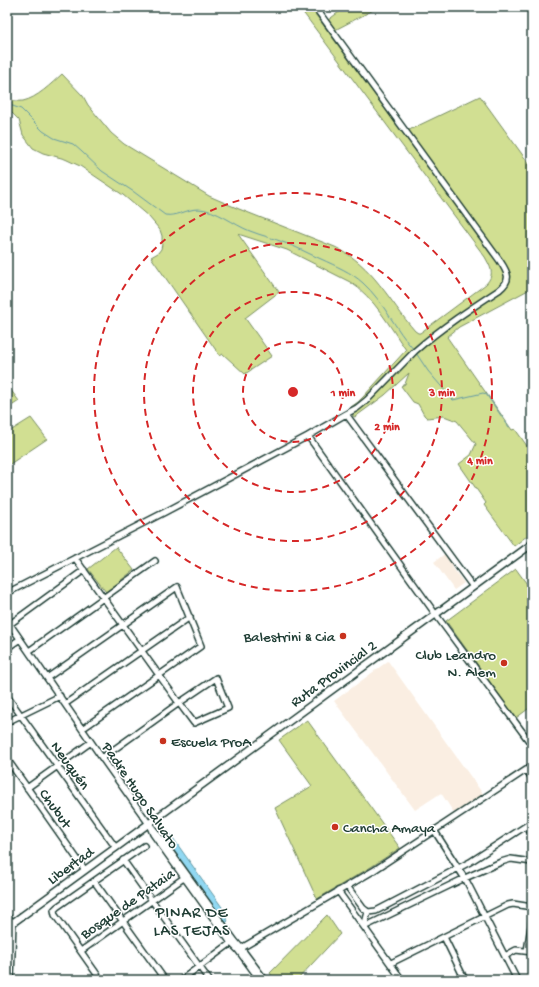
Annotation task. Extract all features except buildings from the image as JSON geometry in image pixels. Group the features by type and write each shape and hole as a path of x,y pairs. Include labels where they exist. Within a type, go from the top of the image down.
{"main road":[{"name":"Ruta Provincial 2","path":"149,824 532,544"},
{"name":"Libertad","path":"7,927 149,824"}],"street":[{"path":"7,593 165,512 308,436 357,408 367,400 422,345 452,321 504,286 507,281 508,277 506,269 314,7"},
{"path":"346,414 473,587"},
{"path":"308,436 435,614 532,745"},
{"path":"75,558 124,625 159,675 179,703 194,723 228,708 216,678 179,703 102,758"},
{"path":"29,651 155,562"},
{"path":"8,622 84,570"},
{"path":"47,678 177,587 202,646 82,729"},
{"path":"65,704 190,617"},
{"name":"Padre Hugo Salvato","path":"8,622 102,758 156,832 231,943 240,949 265,980"},
{"path":"7,648 20,639"},
{"name":"Neuquén","path":"7,696 116,848"},
{"path":"7,722 60,696"},
{"path":"27,788 91,742"},
{"name":"Chubut","path":"7,759 85,870"},
{"path":"240,949 374,870 532,766"},
{"path":"526,770 532,778"},
{"path":"347,886 363,908 368,912 376,911 459,869 480,857 532,822"},
{"name":"Padre Hugo Salvato","path":"149,824 153,834 235,940 260,980"},
{"path":"526,826 532,834"},
{"path":"434,830 465,878 516,980"},
{"path":"101,980 80,951 54,910 144,846"},
{"path":"123,860 210,980"},
{"path":"364,927 495,864 506,860 532,862"},
{"name":"Bosque de Pataia","path":"80,951 186,877"},
{"path":"94,881 165,980"},
{"path":"338,891 402,980"},
{"path":"390,963 511,904 532,907"},
{"path":"364,927 368,912"},
{"path":"7,916 13,923 11,980"},
{"path":"505,956 516,950 529,952 532,920"},
{"path":"444,937 464,978 455,980"},
{"path":"181,980 231,943"}],"shaded area":[{"path":"446,553 454,565 452,567 464,583 454,590 434,562"},
{"path":"388,661 483,794 454,813 441,793 415,810 334,701"}],"green space":[{"path":"299,7 310,7 502,268 505,276 500,287 450,320 366,399 345,414 344,412 363,397 406,350 381,313 359,288 287,250 238,234 279,292 245,318 272,356 245,374 223,354 220,356 151,257 158,253 161,249 162,236 160,230 149,217 123,195 80,166 33,148 23,135 19,120 12,113 7,111 7,99 23,101 33,97 44,90 62,74 83,96 88,105 111,133 124,144 209,196 335,247 348,255 360,264 380,284 406,320 415,331 420,333 486,284 491,274 490,268 485,257"},
{"path":"346,7 379,7 335,30 328,20"},
{"path":"480,96 532,168 532,288 459,327 447,337 512,430 515,429 532,453 532,532 514,546 484,505 486,503 459,464 471,455 476,444 457,421 444,416 427,418 424,415 418,404 413,402 401,386 405,384 409,373 385,395 355,417 352,414 418,351 457,320 503,291 509,283 510,278 407,131"},
{"path":"7,385 19,401 7,409"},
{"path":"31,418 47,439 7,466 7,433"},
{"path":"116,547 134,570 106,592 88,569"},
{"name":"Club Leandro N. Alem","path":"516,569 532,591 532,706 516,718 446,621"},
{"name":"Cancha Amaya","path":"307,720 400,848 317,899 275,808 312,786 279,740"},
{"path":"327,915 340,934 297,980 275,980 270,973"}],"water":[{"path":"162,828 166,832 168,831 224,910 228,921 226,923 163,835 160,829"}],"waterway":[{"path":"7,104 21,109 43,131 54,138 73,144 102,171 165,215 174,215 190,210 205,210 225,218 254,233 294,246 348,272 370,290 414,350"},
{"path":"416,353 428,371 453,400 483,393 486,394 509,427"}],"place":[{"name":"Balestrini & Cia","path":"343,636"},
{"name":"Club Leandro N. Alem","path":"504,663"},
{"name":"Escuela ProA","path":"163,741"},
{"name":"Cancha Amaya","path":"335,827"}],"district":[{"name":"PINAR DE LAS TEJAS","path":"192,920"}]}
